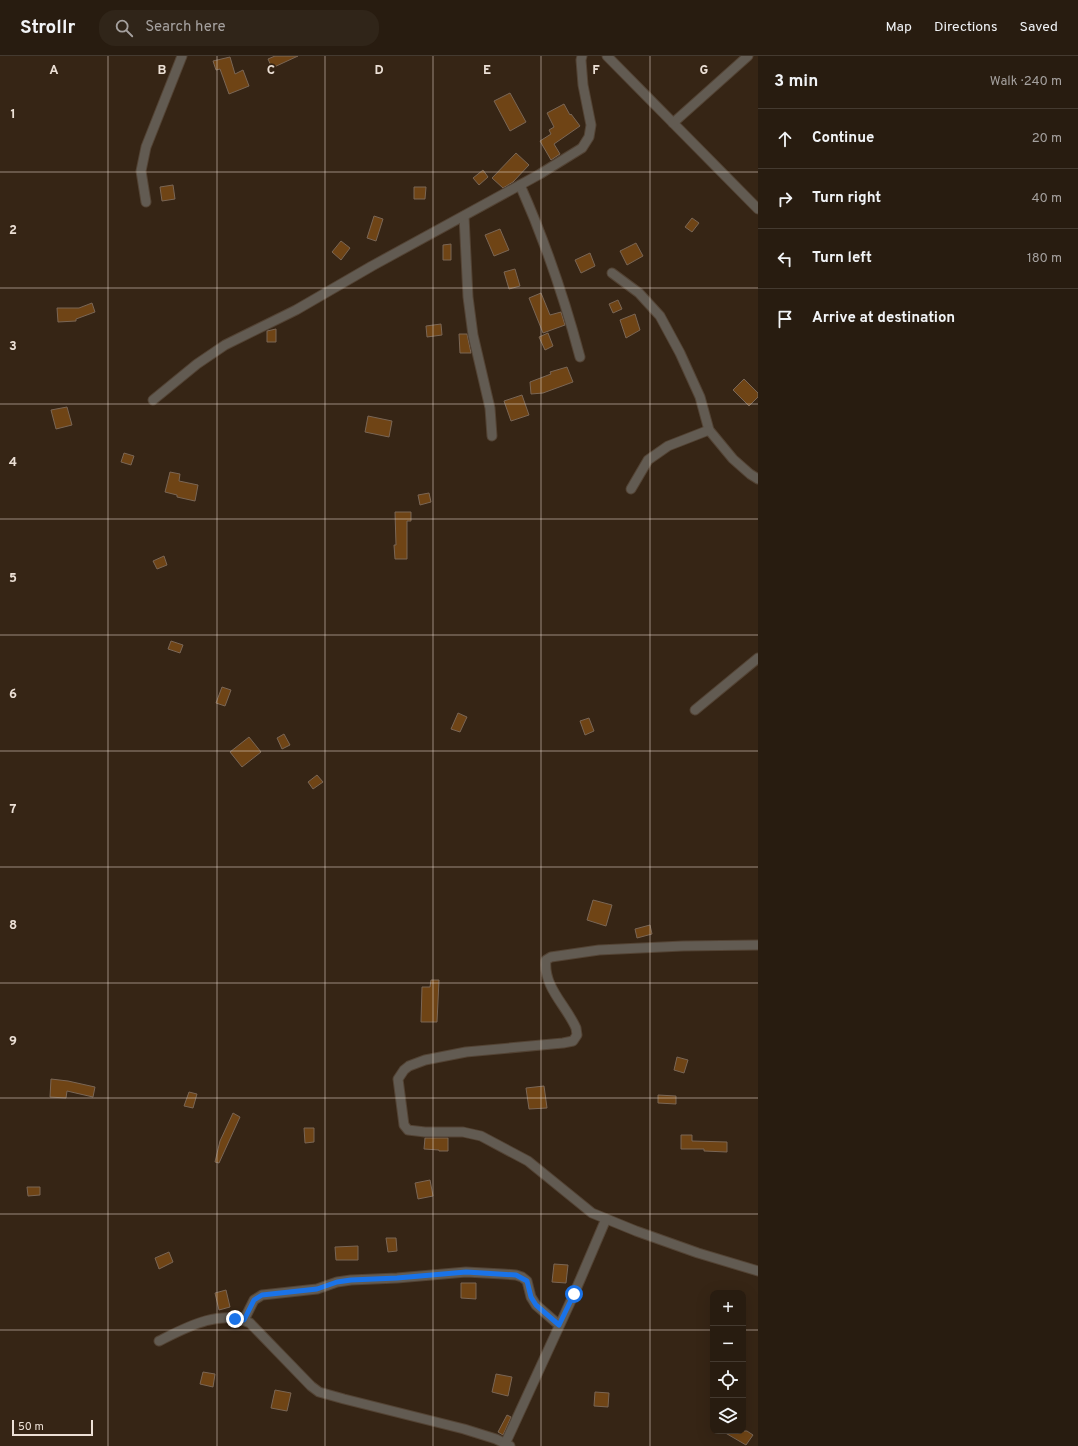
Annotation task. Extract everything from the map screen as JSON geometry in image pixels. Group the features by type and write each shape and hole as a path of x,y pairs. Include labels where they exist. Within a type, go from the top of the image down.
{"street":[{"path":"146,202 141,171 146,147 182,56"},
{"path":"153,400 197,364 225,345 296,310 540,174 582,148 589,137 591,125 583,85 582,56"},
{"path":"607,56 758,209"},
{"path":"673,123 748,56"},
{"path":"520,185 539,227 571,323 580,357"},
{"path":"464,216 468,297 473,335 490,408 492,436"},
{"path":"612,273 639,293 660,316 680,353 700,397 710,430 733,459 758,479"},
{"path":"631,489 648,460 668,446 710,430"},
{"path":"695,710 758,658"},
{"path":"758,945 683,946 599,950 551,957 546,960 545,966 547,977 553,990 576,1028 577,1035 572,1041 563,1044 466,1052 426,1060 409,1066 400,1075 398,1082 404,1125 408,1130 426,1132 463,1132 482,1136 528,1161 592,1213 698,1254 758,1271"},
{"path":"159,1341 198,1323 222,1319 244,1320 250,1323 311,1386 319,1392 464,1429 496,1439 507,1445 606,1219"},
{"path":"244,1320 254,1300 262,1295 317,1289 337,1282 351,1280 466,1272 516,1275 522,1277 527,1281 531,1297 536,1305 559,1325"}],"building":[{"path":"275,56 298,56 272,68 268,59"},
{"path":"230,57 235,74 243,70 249,86 229,94 220,69 216,70 213,61"},
{"path":"510,93 526,122 510,131 494,101"},
{"path":"564,104 570,115 571,114 580,126 554,144 560,154 551,160 540,141 551,134 549,130 554,127 547,113"},
{"path":"516,153 529,165 513,182 503,188 492,178"},
{"path":"483,170 488,177 479,185 473,178"},
{"path":"173,185 175,199 162,201 160,187"},
{"path":"414,187 426,187 425,199 414,199"},
{"path":"374,216 383,219 376,241 367,238"},
{"path":"692,218 699,223 692,232 685,227"},
{"path":"500,229 509,250 494,256 485,235"},
{"path":"341,241 350,248 341,260 332,252"},
{"path":"636,243 643,256 627,265 620,251"},
{"path":"451,244 451,260 443,260 443,245"},
{"path":"590,253 595,266 581,273 575,260"},
{"path":"515,269 520,286 509,289 504,272"},
{"path":"541,293 550,315 561,312 565,325 543,333 529,298"},
{"path":"618,300 622,309 613,313 609,304"},
{"path":"92,303 95,312 76,319 76,321 58,322 57,308 79,308"},
{"path":"635,314 640,330 626,338 620,320"},
{"path":"441,324 442,335 427,337 426,326"},
{"path":"276,329 276,342 267,342 267,331"},
{"path":"548,333 553,346 545,350 539,337"},
{"path":"459,334 467,334 471,353 460,353"},
{"path":"567,367 573,382 543,393 531,394 530,382 551,374 550,372"},
{"path":"744,379 758,393 758,397 749,406 733,390"},
{"path":"522,395 529,415 511,421 504,401"},
{"path":"67,407 72,425 56,429 51,410"},
{"path":"368,416 392,421 389,437 365,432"},
{"path":"124,453 134,456 131,465 121,462"},
{"path":"170,472 180,474 179,481 198,485 195,501 177,497 177,495 165,492"},
{"path":"429,493 431,502 420,505 418,495"},
{"path":"395,512 411,512 411,521 407,521 407,559 395,559"},
{"path":"164,556 167,565 157,569 153,561"},
{"path":"171,641 183,645 180,653 168,649"},
{"path":"222,687 231,690 225,706 216,703"},
{"path":"458,713 467,717 460,732 451,729"},
{"path":"589,718 594,731 585,735 580,721"},
{"path":"284,734 290,745 282,749 277,738"},
{"path":"249,737 261,752 242,767 230,752"},
{"path":"317,775 323,782 313,789 308,782"},
{"path":"593,900 612,905 606,926 587,920"},
{"path":"650,925 652,934 637,938 635,929"},
{"path":"431,980 439,980 437,1022 421,1022 422,987 430,987"},
{"path":"677,1057 688,1060 684,1073 674,1070"},
{"path":"51,1079 95,1087 93,1097 67,1091 66,1098 50,1097"},
{"path":"544,1086 547,1108 529,1109 526,1088"},
{"path":"189,1092 197,1094 193,1108 184,1106"},
{"path":"658,1095 676,1096 676,1104 658,1103"},
{"path":"233,1113 240,1117 219,1163 215,1162 220,1141"},
{"path":"304,1128 314,1128 314,1142 305,1143"},
{"path":"681,1135 692,1135 692,1141 727,1142 727,1152 704,1151 704,1149 681,1149"},
{"path":"425,1138 448,1138 448,1151 424,1149"},
{"path":"430,1180 433,1196 418,1199 415,1183"},
{"path":"27,1187 40,1187 40,1195 28,1196"},
{"path":"386,1238 396,1238 397,1251 388,1252"},
{"path":"358,1246 358,1260 336,1260 335,1247"},
{"path":"169,1252 173,1262 159,1269 155,1258"},
{"path":"554,1264 568,1265 566,1283 552,1282"},
{"path":"461,1283 476,1283 476,1299 461,1298"},
{"path":"226,1290 230,1307 219,1310 215,1293"},
{"path":"203,1372 215,1374 213,1387 200,1384"},
{"path":"496,1374 512,1377 508,1396 492,1392"},
{"path":"275,1390 291,1393 287,1411 271,1408"},
{"path":"595,1392 609,1393 608,1407 594,1406"},
{"path":"507,1415 511,1417 503,1435 498,1432"},
{"path":"747,1431 753,1435 746,1445 727,1434 746,1434"}],"route":[{"path":"235,1319 244,1320 251,1305 258,1296 317,1289 337,1282 351,1280 466,1272 516,1275 527,1281 533,1301 559,1325 574,1294"}]}
